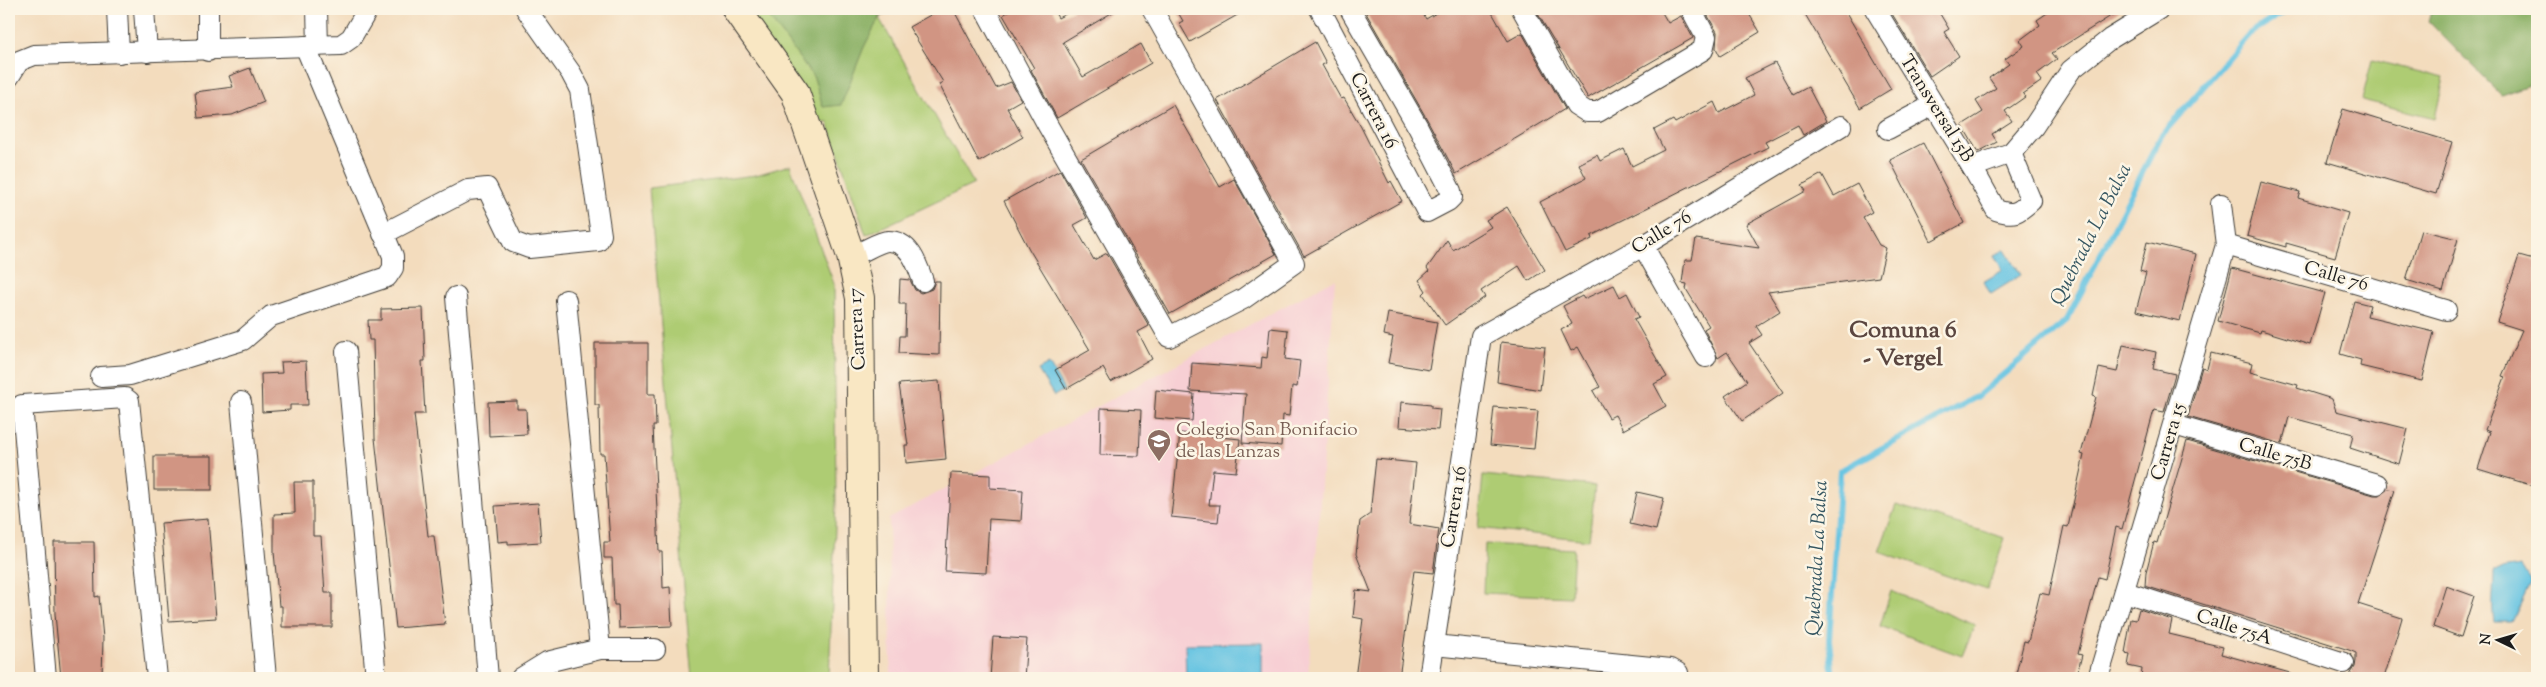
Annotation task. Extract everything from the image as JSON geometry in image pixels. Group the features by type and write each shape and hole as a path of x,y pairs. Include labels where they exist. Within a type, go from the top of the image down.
{"street":[{"path":"117,9 119,53"},
{"path":"144,9 147,52"},
{"path":"208,9 208,51"},
{"path":"101,377 130,374 243,340 271,316 387,277 393,268 393,256 312,46 317,9"},
{"path":"9,77 19,61 34,55 208,51 340,45 351,38 368,9"},
{"path":"383,234 468,190 478,187 487,188 513,242 520,246 529,248 598,241 601,235 580,90 571,73 526,9"},
{"name":"Carrera 17","path":"736,9 795,92 850,256 860,298 864,678"},
{"path":"985,9 1047,124 1169,337 1242,299 1294,263 1152,9"},
{"name":"Carrera 16","path":"1320,9 1427,212 1448,202 1452,197 1451,191 1418,127 1350,9"},
{"path":"1522,9 1576,105 1587,112 1598,112 1703,50 1706,37 1691,9"},
{"name":"Transversal 15B","path":"1875,9 1972,167 1996,210 2009,214 2019,212 2030,201 2011,153"},
{"path":"1972,167 2011,153 2034,126 2071,70 2110,39 2159,9"},
{"path":"1888,129 1933,105"},
{"name":"Calle 76","path":"1481,336 1643,246 1841,126"},
{"name":"Carrera 15","path":"2098,678 2125,592 2226,245 2221,204"},
{"path":"850,256 888,241 904,246 913,255 924,280"},
{"name":"Calle 76","path":"2226,245 2446,310"},
{"path":"1643,246 1706,357"},
{"path":"456,297 488,678"},
{"path":"566,300 600,649"},
{"name":"Carrera 16","path":"1429,678 1481,336"},
{"path":"346,351 376,678"},
{"path":"46,678 22,405 125,398 129,400 157,678"},
{"path":"241,402 266,678"},
{"name":"Calle 75B","path":"2174,425 2377,484"},
{"name":"Calle 75A","path":"2125,592 2344,663"},
{"path":"1434,645 1671,669 1678,673 1679,678"},
{"path":"521,678 547,662 600,649 655,649"}],"shaded area":[{"name":"Colegio San Bonifacio de las Lanzas","path":"1335,279 1308,678 891,678 889,519"}],"green space":[{"path":"743,9 894,9 879,18 974,184 866,235 828,123 813,122"},
{"path":"763,9 894,9 879,18 864,47 841,105 823,107 814,78"},
{"path":"2432,9 2537,9 2537,82 2501,95 2428,21"},
{"path":"2372,60 2444,78 2435,118 2362,100"},
{"path":"790,165 834,284 836,503 829,678 692,678 649,188 756,175"},
{"path":"1483,475 1595,486 1589,540 1478,528"},
{"path":"1896,505 2005,538 1987,590 1879,552"},
{"path":"1485,544 1574,549 1571,597 1483,593"},
{"path":"1891,591 1975,625 1962,656 1880,626"}],"water":[{"path":"2005,249 2021,275 1991,294 1983,282 2003,270 1994,256"},
{"path":"1049,364 1064,390 1054,396 1038,370"},
{"path":"2521,566 2531,582 2512,622 2494,622 2494,570"},
{"path":"1263,643 1263,678 1186,678 1185,644"}],"building":[{"path":"941,9 953,9 996,88 1011,82 1021,100 1007,108 1023,137 979,162 939,84 943,82 909,27"},
{"path":"1013,9 1053,9 1058,18 1075,9 1118,9 1063,42 1083,77 1141,44 1151,63 1057,118 1031,70 1034,68 1003,15"},
{"path":"1176,9 1248,9 1190,42 1179,23 1183,21"},
{"path":"1373,9 1420,9 1426,19 1443,9 1490,9 1508,41 1522,33 1565,109 1456,174 1366,13"},
{"path":"1535,9 1660,9 1668,23 1681,16 1693,38 1588,98"},
{"path":"1704,9 1746,9 1760,32 1720,56 1716,48 1717,32"},
{"path":"1802,9 1844,9 1891,89 1860,108"},
{"path":"1889,9 1937,9 1949,29 1944,32 1959,56 1930,76"},
{"path":"2053,9 2122,9 2052,53 2057,59 2037,74 2042,81 2023,94 2025,97 2005,111 2012,121 1992,134 1997,142 1978,152 1962,125 1983,112 1976,101 1996,88 1989,78 2009,64 2005,59 2024,46 2020,40 2040,25 2037,20"},
{"path":"1315,42 1326,63 1322,65 1341,99 1344,98 1389,183 1391,181 1402,201 1304,256 1217,100"},
{"path":"1775,63 1793,95 1808,87 1826,121 1803,135 1798,125 1765,142 1768,147 1591,236 1592,239 1565,252 1540,202 1586,178 1579,164 1597,155 1600,161 1624,149 1632,166 1664,150 1654,130 1673,120 1675,123 1714,102 1719,113 1754,95 1745,78"},
{"path":"250,68 264,102 232,115 198,118 195,92 233,87 229,76"},
{"path":"1173,105 1220,187 1234,179 1276,254 1170,314 1081,159"},
{"path":"2343,109 2452,142 2436,194 2327,162"},
{"path":"1923,143 1964,223 1931,241 1890,160"},
{"path":"1060,170 1087,218 1074,225 1094,260 1107,253 1149,326 1138,332 1152,359 1111,382 1103,368 1066,389 1055,370 1090,350 1029,249 1004,201"},
{"path":"1822,174 1834,196 1857,184 1872,212 1863,217 1879,245 1886,248 1879,277 1768,292 1780,311 1756,326 1762,335 1749,343 1783,393 1742,421 1725,396 1747,381 1727,352 1718,358 1704,329 1709,326 1686,289 1687,284 1682,283 1685,260 1692,260 1696,239 1759,248 1746,224 1806,191 1802,185"},
{"path":"2261,182 2300,192 2298,198 2348,213 2335,257 2286,243 2286,247 2247,236"},
{"path":"1507,207 1545,270 1528,281 1519,266 1481,291 1485,297 1445,325 1423,294 1426,291 1419,280 1429,271 1427,268 1447,240 1453,250 1491,227 1486,220"},
{"path":"2421,230 2458,239 2443,291 2406,280"},
{"path":"2147,242 2196,254 2180,321 2136,311 2146,273 2140,271"},
{"path":"2519,256 2537,261 2537,487 2478,469 2490,432 2485,430 2505,377 2502,376 2522,330 2497,322"},
{"path":"2232,268 2325,293 2310,345 2261,330 2260,333 2218,321"},
{"path":"900,279 910,280 915,290 921,293 932,289 935,281 940,281 939,355 899,353 900,336 905,336 906,304 899,304"},
{"path":"1614,285 1620,297 1627,293 1639,317 1634,319 1667,377 1654,384 1666,406 1623,430 1615,415 1609,418 1593,391 1600,387 1578,347 1571,351 1561,330 1572,324 1563,306 1582,296 1584,299"},
{"path":"2354,301 2370,305 2367,316 2434,332 2422,381 2360,366 2361,360 2340,354"},
{"path":"423,308 425,361 422,361 425,414 414,414 428,536 434,536 445,624 396,628 375,438 373,340 369,340 368,320 381,320 381,309"},
{"path":"1388,313 1437,322 1429,370 1388,363 1393,337 1384,335"},
{"path":"1270,328 1288,330 1285,359 1300,361 1297,387 1292,386 1289,416 1283,415 1281,446 1242,443 1246,394 1190,391 1192,363 1261,368 1262,357 1267,358"},
{"path":"1501,342 1545,347 1540,390 1497,382"},
{"path":"595,343 648,343 648,394 655,394 656,426 653,426 659,552 662,552 663,588 670,587 672,626 619,628 618,605 614,605 612,558 604,558 604,542 610,542 604,454 600,454 599,405 595,405"},
{"path":"2123,345 2156,352 2153,369 2175,374 2164,412 2154,410 2122,529 2116,527 2105,579 2098,577 2078,654 2082,655 2076,678 2015,678 2024,641 2028,642 2040,593 2049,595 2064,526 2068,527 2084,455 2081,454 2096,397 2093,396 2099,368 2117,372"},
{"path":"2211,353 2252,363 2250,372 2298,385 2297,388 2332,399 2336,411 2408,429 2399,464 2350,448 2353,434 2289,417 2282,444 2188,417 2202,367 2207,369"},
{"path":"306,361 308,405 290,405 290,410 262,412 261,374 282,373 281,362"},
{"path":"939,381 946,459 906,463 905,445 908,445 899,384"},
{"path":"1156,390 1194,394 1192,421 1154,418"},
{"path":"517,401 517,409 526,409 527,434 489,436 488,402"},
{"path":"1401,402 1431,405 1431,408 1440,409 1438,430 1399,427"},
{"path":"1494,407 1538,411 1534,449 1490,445"},
{"path":"1101,408 1141,410 1139,456 1100,455"},
{"path":"1180,433 1240,439 1236,472 1213,470 1209,505 1220,505 1218,522 1171,517"},
{"path":"2187,441 2374,495 2380,495 2388,489 2395,490 2358,604 2402,618 2384,678 2348,678 2355,667 2356,661 2356,653 2349,650 2145,586 2146,572 2154,542 2157,543"},
{"path":"154,456 212,456 212,490 154,490"},
{"path":"1376,459 1416,463 1409,524 1439,529 1433,573 1414,571 1399,678 1355,678 1363,619 1353,617 1356,590 1371,592 1356,554 1360,521 1370,514"},
{"path":"951,473 990,475 990,488 1023,490 1021,521 989,519 986,573 945,571"},
{"path":"294,482 313,482 313,536 321,536 325,593 332,593 332,627 282,627 282,606 279,606 274,552 274,514 295,513"},
{"path":"1637,492 1664,498 1656,530 1630,524"},
{"path":"538,503 541,542 508,544 508,541 498,542 495,506"},
{"path":"208,519 216,618 169,621 161,523"},
{"path":"54,542 94,542 95,597 99,596 103,638 102,678 61,678 55,614"},
{"path":"2446,586 2474,596 2461,637 2433,627"},
{"path":"2139,609 2172,620 2169,634 2223,647 2221,654 2290,673 2289,678 2141,678 2142,669 2128,666 2130,654 2125,653 2131,619 2136,620"},
{"path":"993,637 1027,639 1024,678 990,678"}],"waterway":[{"name":"Quebrada La Balsa","path":"1833,678 1829,640 1840,471 1978,396 2067,320 2161,136 2249,34 2288,9"}],"place":[{"name":"Colegio San Bonifacio de las Lanzas","path":"1159,462"}],"district":[{"name":"Comuna 6 - Vergel","path":"1903,345"}]}
